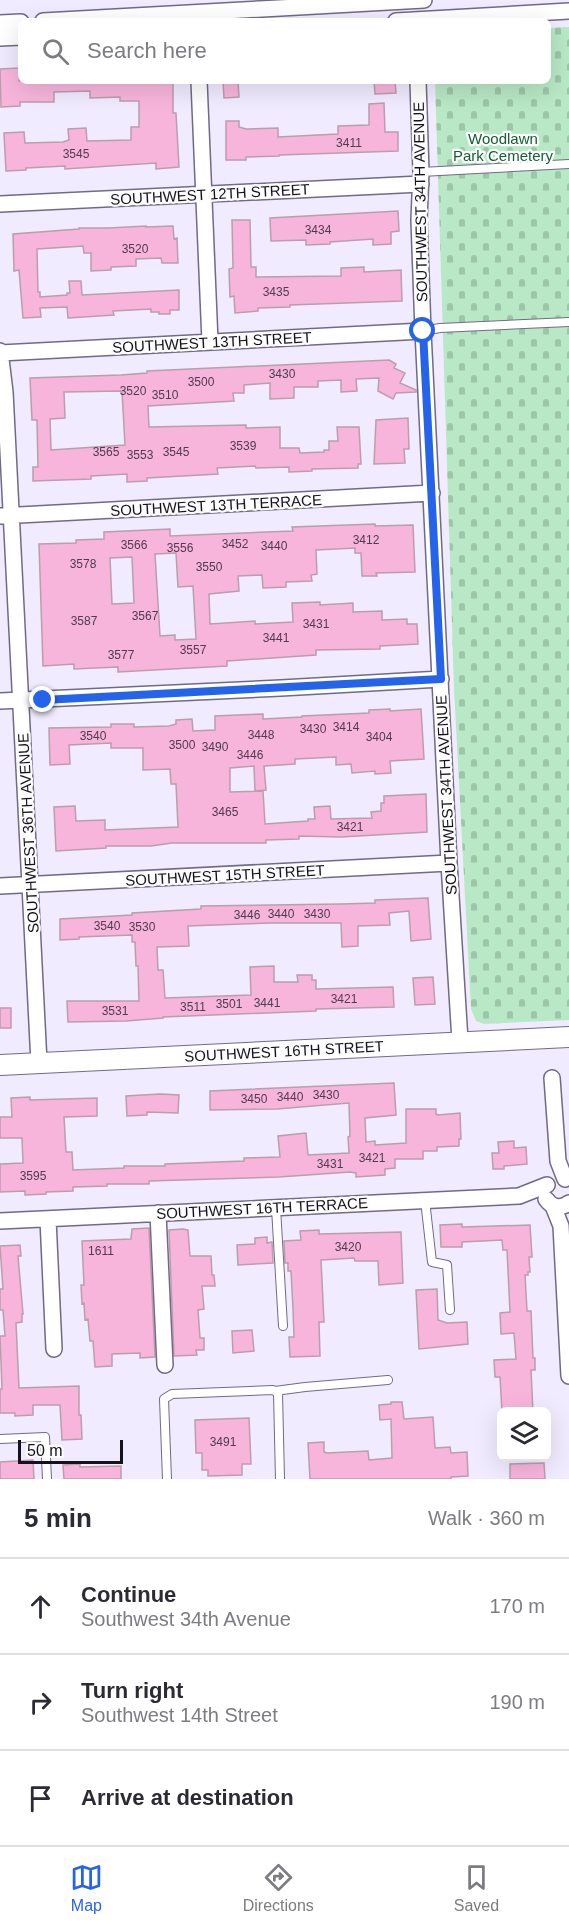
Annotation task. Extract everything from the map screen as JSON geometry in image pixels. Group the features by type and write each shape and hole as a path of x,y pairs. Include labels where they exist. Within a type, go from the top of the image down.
{"street":[{"path":"89,18 417,0 415,18"},
{"path":"449,18 569,11"},
{"path":"0,23 18,22"},
{"path":"0,38 18,37"},
{"path":"199,84 210,342"},
{"name":"SOUTHWEST 34TH AVENUE","path":"418,84 423,331 460,1041"},
{"name":"SOUTHWEST 12TH STREET","path":"0,204 204,194 421,178"},
{"name":"SOUTHWEST 13TH STREET","path":"0,352 423,331"},
{"name":"SOUTHWEST 36TH AVENUE","path":"0,352 5,392 6,516 21,700 39,1063"},
{"name":"SOUTHWEST 13TH TERRACE","path":"6,516 432,494"},
{"path":"0,701 441,679"},
{"name":"SOUTHWEST 15TH STREET","path":"0,886 449,863"},
{"name":"SOUTHWEST 16TH STREET","path":"0,1065 569,1037"},
{"path":"552,1078 558,1181 544,1193 559,1204 569,1376"},
{"name":"SOUTHWEST 16TH TERRACE","path":"524,1195 558,1181"},
{"name":"SOUTHWEST 16TH TERRACE","path":"0,1221 524,1195 559,1204"},
{"path":"158,1213 165,1365"},
{"path":"48,1219 54,1349"}],"lane":[{"path":"421,178 569,164"},
{"path":"423,331 440,328 569,322"},
{"path":"425,1200 432,1262 447,1265 450,1310"},
{"path":"276,1208 283,1326"},
{"path":"166,1479 164,1399 172,1394 275,1391 388,1380"},
{"path":"275,1391 278,1393 280,1479"},
{"path":"0,1439 45,1437 47,1479"}],"green space":[{"name":"Woodlawn Park Cemetery","path":"569,27 569,1020 484,1024 476,1021 471,1009 454,689 435,84 551,84 551,28"}],"building":[{"path":"18,68 18,84 173,84 173,113 176,113 179,167 156,169 156,163 65,169 65,166 26,168 26,170 6,171 4,133 24,132 25,143 63,142 69,140 68,129 86,128 87,141 131,140 131,127 139,127 139,101 120,101 120,97 90,98 90,91 54,92 54,102 20,102 20,106 1,107 0,69"},
{"path":"223,84 238,84 239,97 224,98"},
{"path":"374,84 395,84 396,93 375,94"},
{"path":"384,103 385,132 398,132 398,151 279,155 246,157 246,160 226,160 226,121 239,121 239,127 246,129 278,128 278,137 338,134 338,126 369,125 369,104"},
{"path":"398,211 399,231 391,232 391,244 373,245 373,239 306,245 306,240 271,241 270,218"},
{"path":"232,220 250,220 251,267 256,267 256,277 341,276 341,268 364,267 364,272 401,270 402,301 290,305 290,307 258,308 258,311 235,313 234,296 230,297 229,269 233,268"},
{"path":"173,226 174,239 177,238 178,263 162,263 161,258 136,259 136,266 91,271 91,253 84,253 83,246 37,249 38,292 40,292 40,297 67,295 70,293 69,281 81,281 82,295 179,290 179,310 170,310 170,314 151,312 151,309 113,311 114,315 68,318 67,307 40,308 41,317 23,318 19,270 14,271 13,234 79,228"},
{"path":"389,360 396,364 394,368 405,373 400,383 416,392 396,393 393,399 378,391 379,378 356,379 357,391 341,392 341,380 318,381 318,387 294,387 294,398 270,399 270,383 244,385 244,393 233,393 234,401 148,406 149,427 246,425 246,428 280,427 280,448 299,448 300,453 329,450 329,441 338,441 337,427 359,427 361,464 358,464 358,468 289,472 289,467 256,468 255,466 217,468 218,474 147,478 147,481 127,482 127,474 91,476 91,479 33,481 33,467 38,467 37,420 32,420 30,378 121,375 147,373 147,371","holes":["122,391 125,445 51,450 50,419 65,418 64,392"]},
{"path":"408,418 409,449 404,449 405,463 374,464 376,420"},
{"path":"413,525 415,572 376,573 377,576 362,576 361,553 355,553 355,548 316,550 317,574 311,575 312,581 286,582 286,587 263,588 262,575 238,576 239,591 209,594 210,624 255,621 255,624 293,622 292,603 320,602 320,605 353,603 353,612 382,611 382,620 407,619 407,624 417,624 418,644 380,646 380,649 316,650 316,655 227,661 227,666 118,672 118,667 74,669 74,664 43,666 39,544 76,543 76,540 104,539 104,532 170,529 170,536 293,531 292,527","holes":["176,553 178,587 193,586 196,639 175,640 175,635 160,636 155,554","132,557 134,603 112,604 110,558"]},
{"path":"390,709 390,711 421,709 424,759 390,761 391,773 375,774 375,771 352,773 351,764 336,765 336,757 295,759 295,764 264,766 266,790 255,791 254,766 230,768 230,792 263,791 265,824 308,821 308,819 315,819 314,807 330,806 331,819 372,818 371,812 381,811 384,796 426,794 427,832 341,837 299,836 299,839 266,840 266,843 172,843 56,851 54,807 75,806 76,821 105,820 105,830 178,827 176,784 171,784 170,769 143,770 143,748 111,748 111,743 69,745 70,764 50,765 49,728 111,727 111,724 134,724 134,727 169,726 176,724 176,720 192,719 193,731 215,730 215,716 263,714 263,719 369,713 369,710"},
{"path":"428,898 431,939 411,941 409,911 389,913 390,925 358,926 358,946 342,947 341,923 271,923 188,926 189,946 157,947 158,970 163,970 165,998 251,995 250,967 274,966 274,982 298,982 297,975 312,975 312,980 316,980 316,989 393,987 394,1007 68,1022 67,1001 139,1001 138,966 136,966 135,942 132,942 132,935 60,940 60,919 201,909 201,906 375,903 375,900"},
{"path":"433,977 435,1004 415,1005 413,978"},
{"path":"0,1008 11,1008 11,1028 0,1028"},
{"path":"394,1083 396,1115 365,1118 366,1142 375,1141 375,1145 406,1143 406,1109 436,1109 438,1115 460,1113 459,1146 437,1147 437,1151 423,1151 423,1159 395,1159 395,1168 385,1169 385,1175 356,1177 356,1173 350,1172 279,1177 149,1181 149,1184 107,1184 107,1186 73,1187 73,1191 46,1192 46,1194 25,1195 25,1191 0,1192 0,1164 23,1163 22,1138 0,1138 0,1117 12,1117 11,1098 30,1097 30,1100 97,1098 97,1116 64,1117 66,1152 72,1152 73,1170 280,1157 278,1136 306,1133 308,1155 349,1153 349,1103 277,1109 210,1110 210,1091"},
{"path":"179,1095 178,1113 147,1112 147,1115 127,1116 126,1096"},
{"path":"514,1141 514,1148 526,1147 527,1164 493,1169 492,1153 499,1153 498,1142"},
{"path":"462,1224 462,1227 530,1225 532,1257 529,1257 530,1272 525,1275 527,1311 531,1311 533,1358 535,1358 535,1370 531,1370 533,1407 502,1407 500,1377 495,1377 494,1360 516,1359 514,1333 501,1334 500,1313 510,1312 507,1250 503,1250 502,1240 462,1242 462,1247 441,1247 440,1225"},
{"path":"149,1228 155,1357 140,1358 140,1353 112,1354 112,1366 95,1367 93,1341 90,1341 88,1319 85,1320 84,1303 82,1304 81,1285 84,1285 82,1241 131,1239 132,1229"},
{"path":"169,1230 188,1230 190,1256 211,1256 215,1286 202,1286 204,1309 198,1310 200,1338 204,1338 204,1350 196,1350 197,1355 174,1356"},
{"path":"319,1230 319,1234 401,1232 403,1283 379,1285 378,1261 355,1261 354,1258 321,1260 324,1322 319,1322 320,1356 290,1357 289,1337 294,1337 293,1309 291,1271 288,1271 288,1263 285,1263 284,1241 301,1240 300,1231"},
{"path":"267,1237 267,1243 272,1242 273,1263 238,1265 237,1245 255,1244 255,1238"},
{"path":"20,1245 21,1256 18,1256 23,1314 22,1322 16,1323 19,1388 79,1386 82,1439 62,1440 60,1405 33,1405 33,1415 15,1416 15,1413 0,1413 0,1389 2,1389 0,1336 5,1336 3,1310 0,1310 0,1289 3,1289 0,1246"},
{"path":"437,1289 438,1320 447,1323 467,1322 468,1344 419,1349 416,1290"},
{"path":"252,1330 254,1351 233,1353 232,1331"},
{"path":"391,1402 402,1402 404,1419 433,1417 435,1448 450,1447 451,1453 467,1452 468,1476 451,1477 451,1479 310,1479 308,1443 324,1442 324,1452 327,1453 368,1451 369,1460 392,1458 391,1419 380,1420 379,1405 391,1404"},
{"path":"249,1418 251,1464 242,1464 242,1475 208,1476 208,1470 202,1470 202,1453 196,1453 195,1420"},
{"path":"33,1460 34,1479 0,1479 0,1462"},
{"path":"544,1463 545,1479 510,1479 510,1464"},
{"path":"80,1464 80,1467 121,1466 121,1479 64,1479 63,1465"}],"route":[{"path":"43,700 441,679 423,331"}]}
